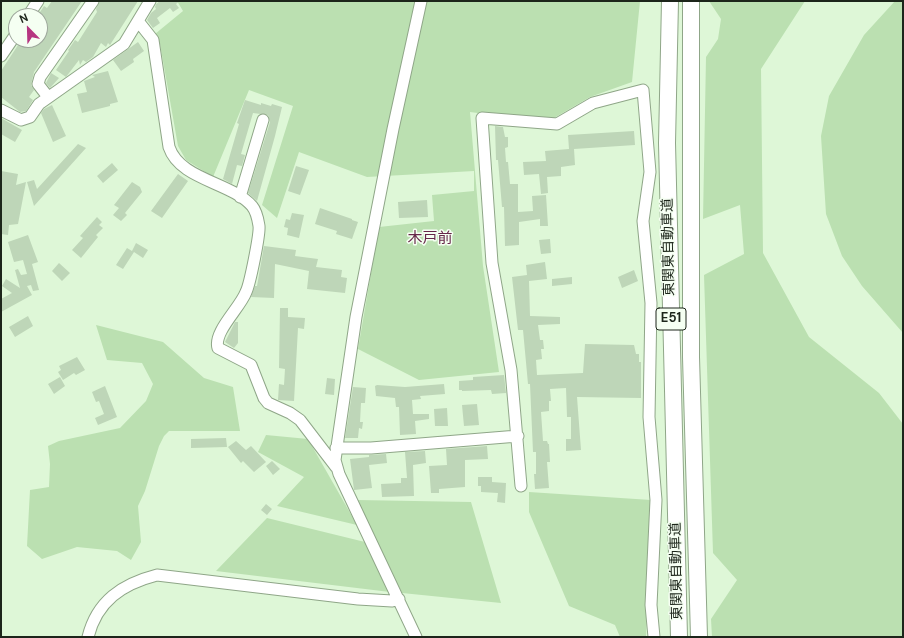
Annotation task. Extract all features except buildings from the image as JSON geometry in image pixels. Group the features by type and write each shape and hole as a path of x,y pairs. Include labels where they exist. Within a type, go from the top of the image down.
{"highway":[{"name":"東関東自動車道","path":"670,1 667,143 679,637"},
{"name":"東関東自動車道","path":"691,1 691,350 699,637"}],"street":[{"path":"48,97 38,84 40,77 92,1"},
{"path":"1,110 24,120 30,117 39,104 48,97 124,44 150,1"},
{"path":"336,467 336,448 358,309 393,129 422,1"},
{"path":"138,21 153,40 169,147 173,157 184,167 240,197 252,207 260,229 246,292 218,338 218,348 251,365 264,398 268,403 290,413 300,420 336,467 416,637"},
{"path":"1,56 8,46"},
{"path":"521,486 512,370 492,264 482,118 557,124 593,102 643,90 650,172 643,221 651,303 648,417 656,500 651,605 654,637"},
{"path":"240,197 264,120"},
{"path":"336,448 371,448 518,436"},
{"path":"88,637 91,624 100,609 112,597 124,587 139,580 156,575 358,599 392,601 399,599"}],"green space":[{"path":"177,1 640,1 632,82 590,97 547,122 470,112 483,266 499,372 419,380 358,349 379,227 434,221 432,195 474,191 474,171 367,177 299,152 277,218 262,205 293,106 249,90 213,177 186,160 178,146 160,44 155,34 183,11"},
{"path":"709,1 805,1 761,69 763,253 809,337 879,393 903,424 903,637 712,637 711,619 737,580 713,553 704,275 744,254 740,205 703,219 706,57 718,39 721,19"},
{"path":"895,1 903,1 903,333 862,286 842,256 826,214 821,136 829,96 864,35"},
{"path":"96,325 163,342 204,378 233,387 240,431 169,431 164,436 159,446 145,491 138,506 141,542 131,560 117,551 77,547 42,559 27,546 30,490 49,487 50,464 48,446 59,441 120,428 146,401 153,384 142,363 107,360"},
{"path":"266,435 308,439 357,525 277,506 304,477 258,452"},
{"path":"529,492 651,500 646,637 620,637 615,625 569,606 529,512"},
{"path":"357,500 471,502 501,603 402,593"},
{"path":"267,518 365,542 390,592 216,571"}],"district":[{"name":"木戸前","path":"430,239"}]}
